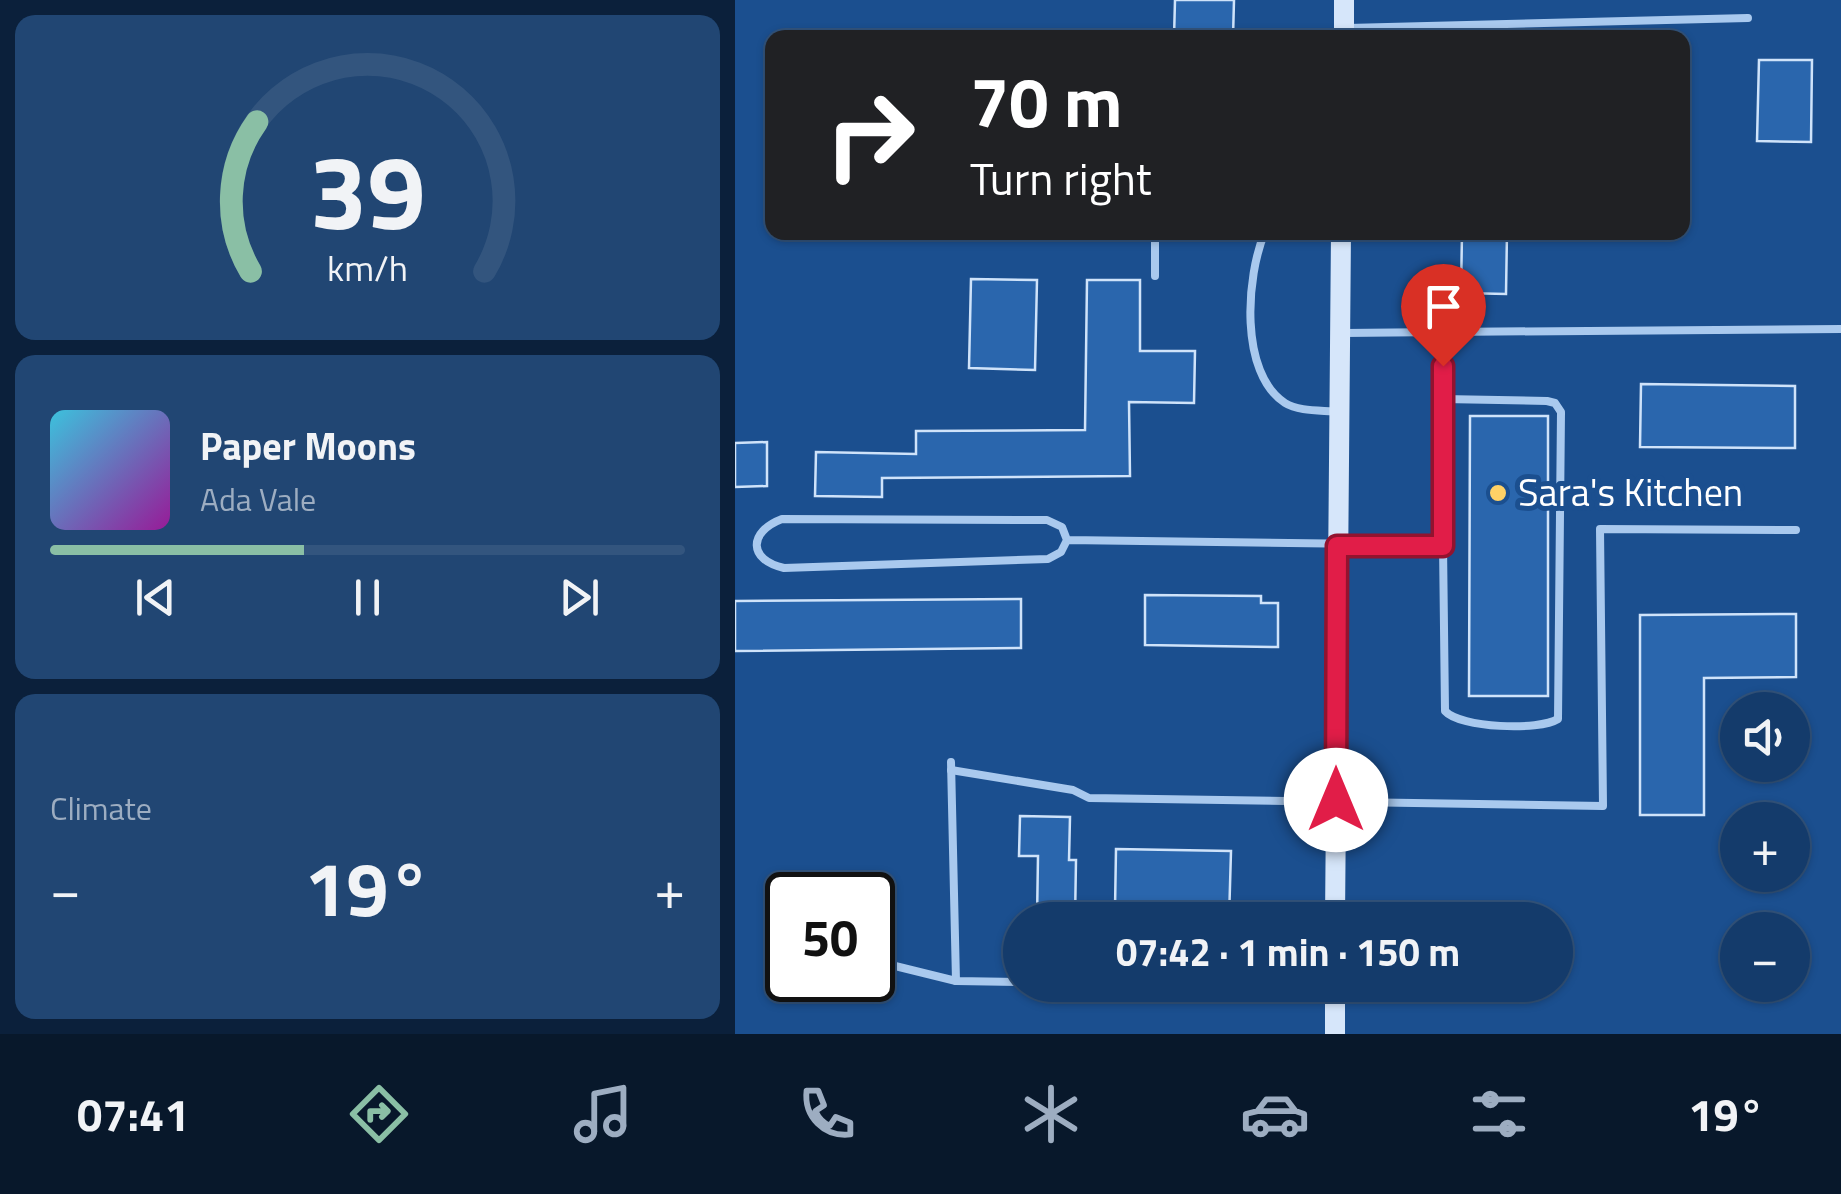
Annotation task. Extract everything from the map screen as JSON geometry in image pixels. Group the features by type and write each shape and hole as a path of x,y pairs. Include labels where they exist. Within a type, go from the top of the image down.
{"main road":[{"path":"1344,0 1344,30"},
{"path":"1335,902 1341,240"},
{"path":"1335,1002 1335,1034"}],"lane":[{"path":"1425,30 1748,18"},
{"path":"1155,240 1155,276"},
{"path":"1263,240 1248,289 1249,321 1264,375 1280,400 1293,407 1339,412"},
{"path":"1340,333 1841,329"},
{"path":"1443,332 1443,399 1443,546 1445,711 1460,723 1539,726 1558,719 1561,412 1555,403 1547,401 1443,399"},
{"path":"781,519 1047,520 1062,526 1067,540 1061,552 1048,558 784,568 768,564 758,553 757,538 767,525 781,519"},
{"path":"956,981 951,766 1073,790 1089,798 1603,806 1600,529 1796,530"},
{"path":"1067,540 1443,546"},
{"path":"895,966 956,981 1003,982"}],"building":[{"path":"1175,0 1234,0 1233,30 1174,30"},
{"path":"1759,60 1812,60 1811,142 1757,141"},
{"path":"1462,240 1507,240 1506,294 1461,293"},
{"path":"971,279 1037,280 1035,370 969,368"},
{"path":"1087,280 1140,280 1140,351 1195,351 1194,403 1129,402 1130,476 882,478 882,497 815,496 816,452 916,454 916,431 1085,430"},
{"path":"1641,384 1795,386 1795,448 1640,447"},
{"path":"1470,416 1548,416 1548,696 1469,696"},
{"path":"767,442 767,486 735,487 735,443"},
{"path":"1145,595 1261,596 1261,603 1278,603 1278,647 1145,645"},
{"path":"1021,599 1021,648 735,651 735,601"},
{"path":"1796,614 1796,677 1704,678 1704,815 1640,815 1640,615"},
{"path":"1020,816 1070,817 1069,860 1076,860 1075,902 1037,902 1038,856 1019,856"},
{"path":"1116,849 1231,851 1230,902 1115,902"}],"place":[{"name":"Sara's Kitchen","path":"1498,493"}],"route":[{"path":"1336,800 1337,546 1443,546 1443,366"}]}
